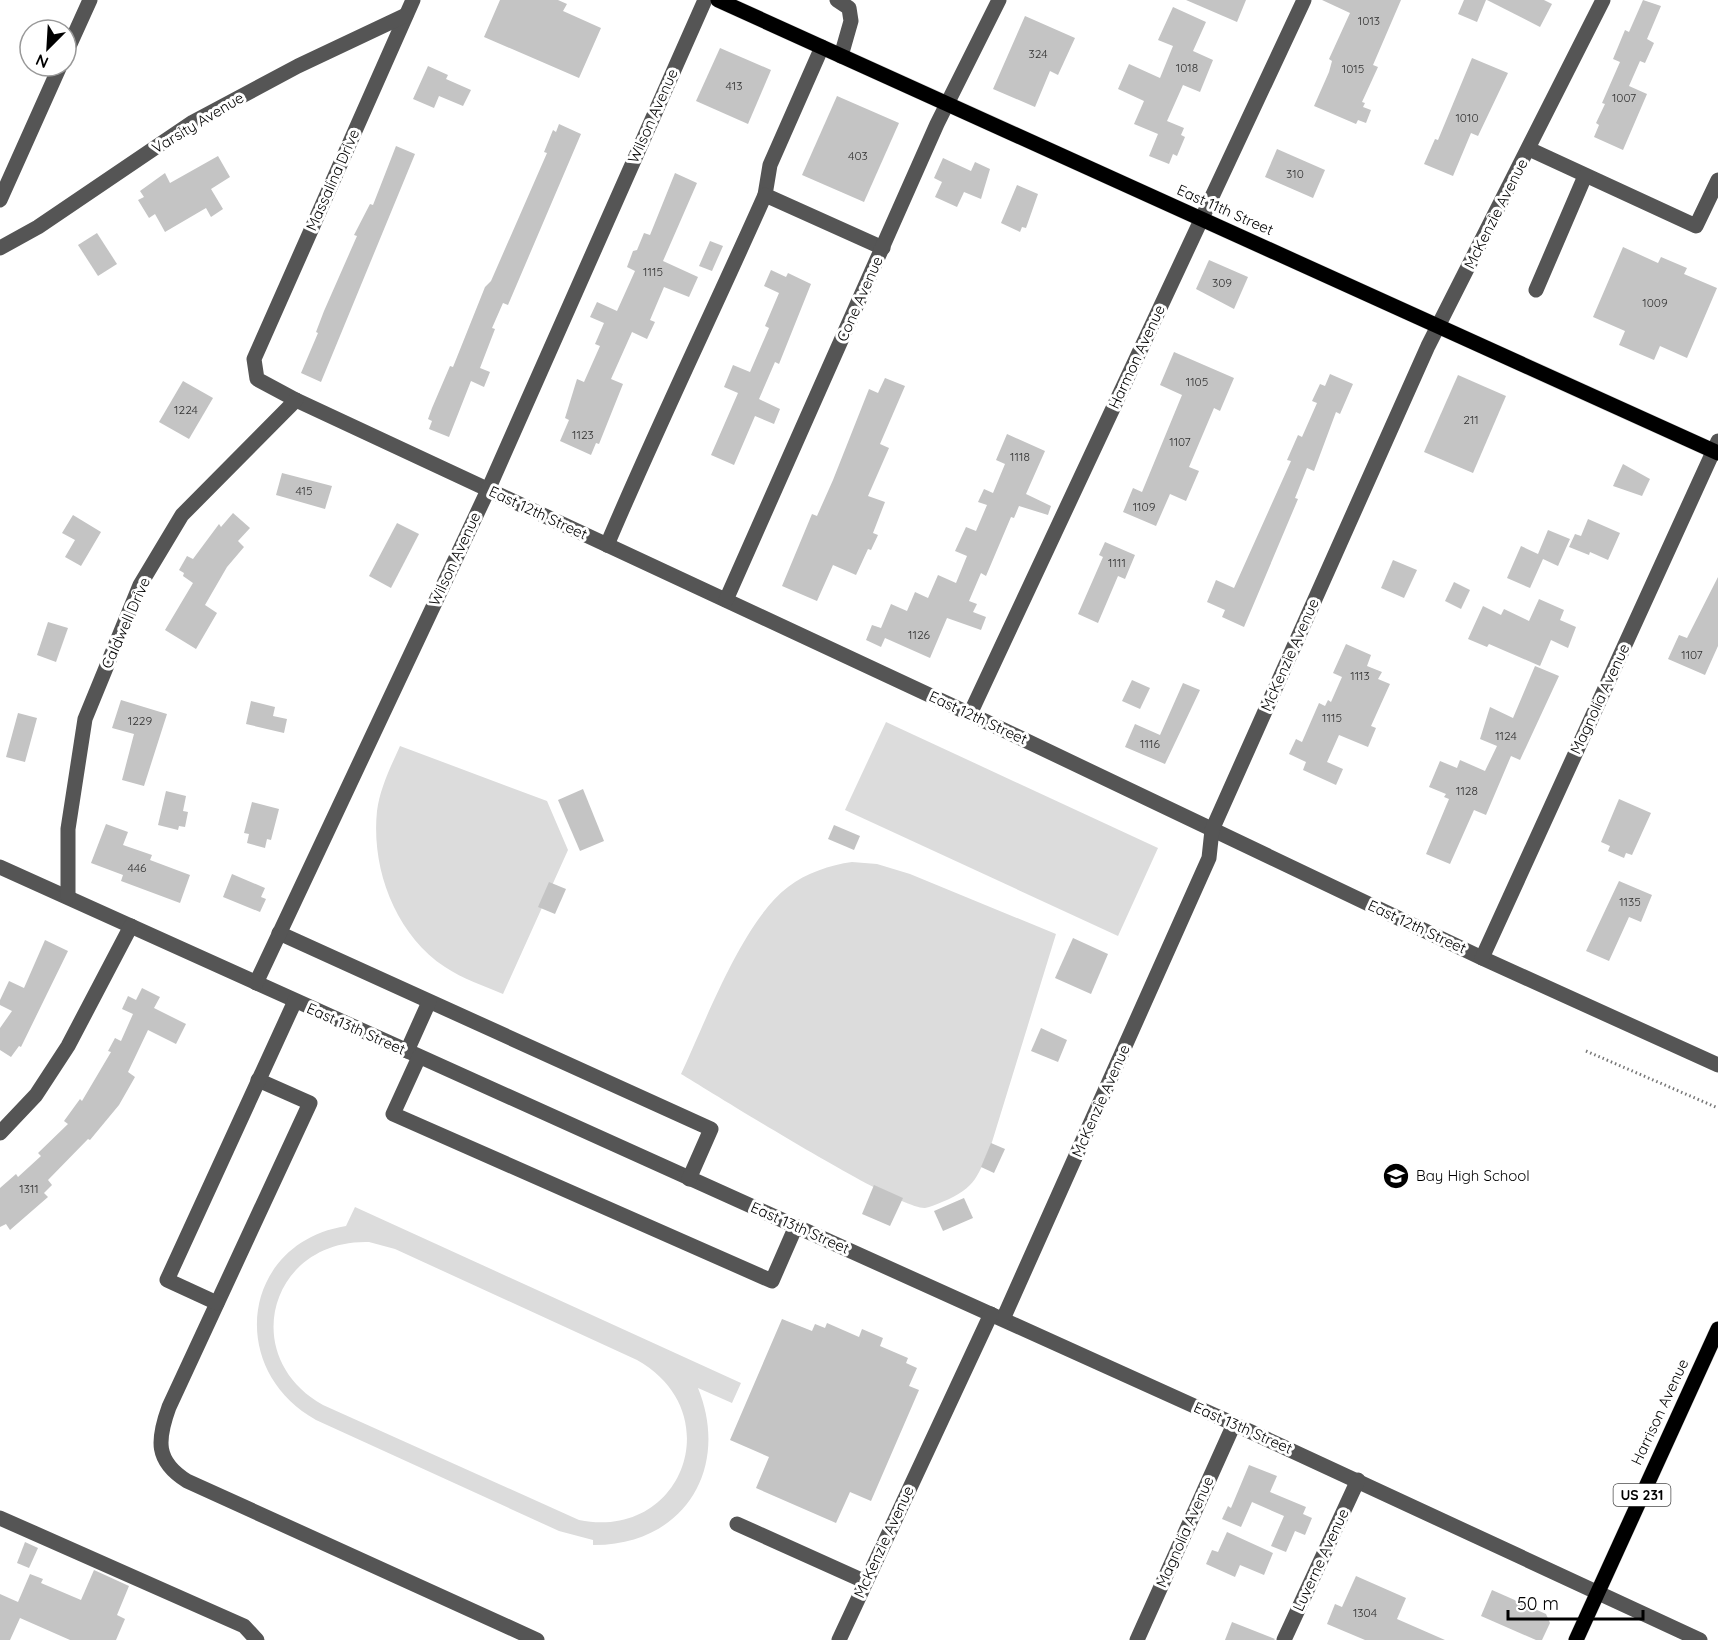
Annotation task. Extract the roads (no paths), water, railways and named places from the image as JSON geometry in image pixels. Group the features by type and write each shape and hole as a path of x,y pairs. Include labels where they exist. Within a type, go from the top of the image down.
{"main road":[{"name":"East 11th Street","path":"718,0 1438,326 1716,448"},
{"name":"Harrison Avenue","path":"1576,1640 1718,1329"}],"street":[{"path":"78,26 90,0"},
{"name":"Massalina Drive","path":"254,359 413,0"},
{"name":"Wilson Avenue","path":"256,983 488,490 705,0"},
{"path":"837,0 849,8 851,21 841,56"},
{"name":"Cone Avenue","path":"726,600 947,104 999,0"},
{"name":"Harmon Avenue","path":"970,714 1304,0"},
{"name":"McKenzie Avenue","path":"839,1640 997,1316 1209,858 1212,830 1438,326 1603,0"},
{"name":"Varsity Avenue","path":"0,248 38,227 193,122 298,66 406,15"},
{"path":"607,545 640,465 703,335 765,195 770,165 822,47"},
{"path":"0,200 55,78"},
{"path":"1529,149 1696,226 1718,180"},
{"path":"1536,290 1585,176"},
{"path":"765,195 883,248"},
{"name":"East 12th Street","path":"254,359 257,379 296,400 970,714 1482,957 1718,1065"},
{"name":"Caldwell Drive","path":"68,897 68,829 85,719 140,585 182,515 296,400"},
{"name":"Magnolia Avenue","path":"1482,957 1716,448"},
{"name":"East 13th Street","path":"0,867 1358,1480 1700,1640"},
{"path":"0,1133 36,1095 68,1046 131,926"},
{"path":"279,933 711,1129 689,1179"},
{"path":"217,1303 167,1280 295,1001"},
{"path":"429,1002 393,1114 771,1281 796,1226"},
{"path":"258,1080 310,1103 164,1421 161,1450 170,1468 187,1481 537,1640"},
{"name":"Magnolia Avenue","path":"1137,1640 1234,1424"},
{"name":"Luverne Avenue","path":"1284,1640 1358,1480"},
{"path":"0,1518 244,1626 257,1640"},
{"path":"737,1524 866,1582"}],"place":[{"name":"Bay High School","path":"1396,1176"}]}
